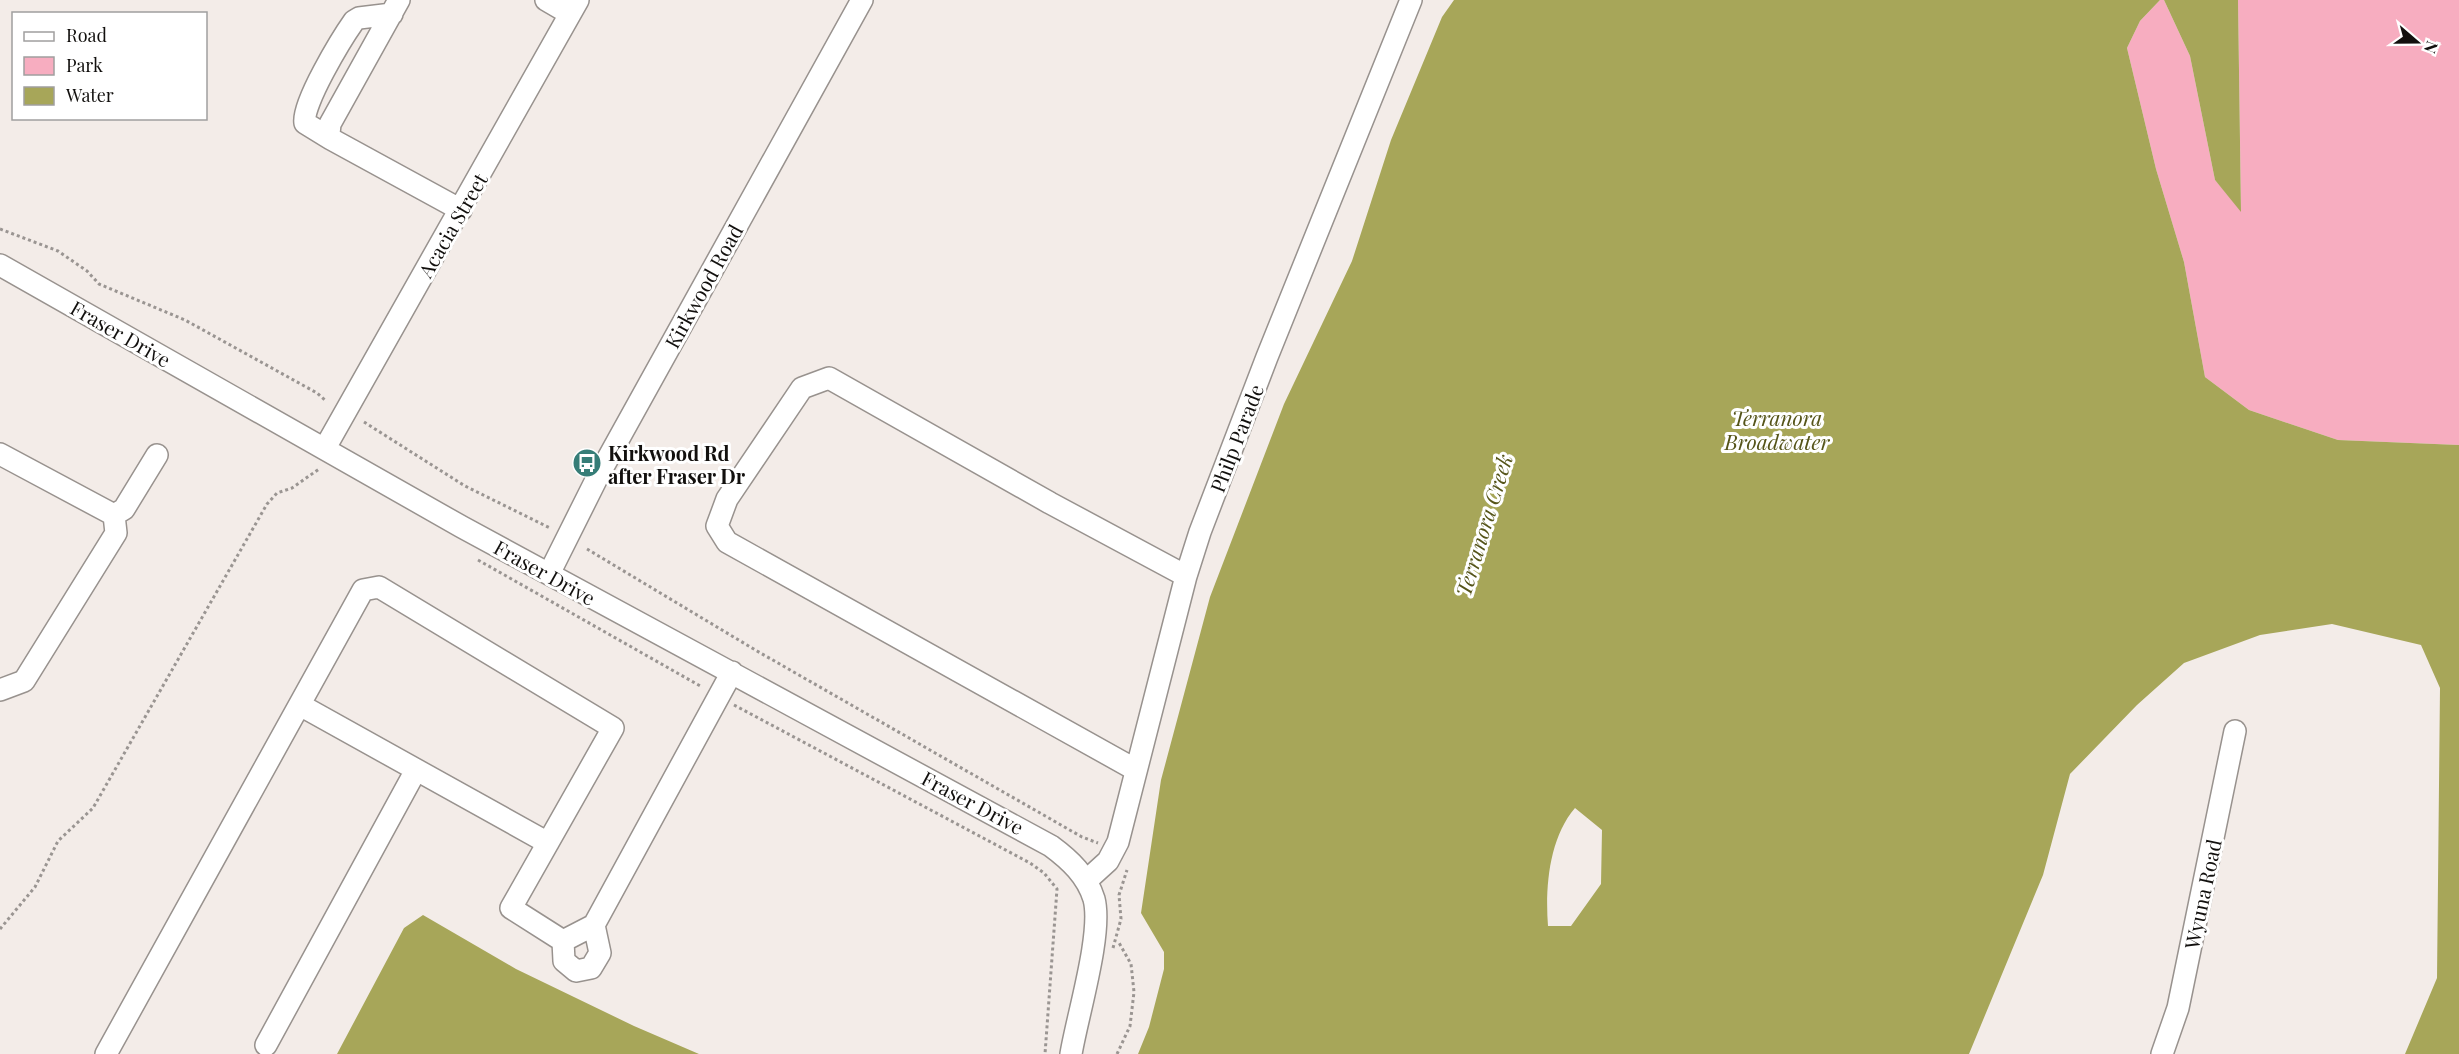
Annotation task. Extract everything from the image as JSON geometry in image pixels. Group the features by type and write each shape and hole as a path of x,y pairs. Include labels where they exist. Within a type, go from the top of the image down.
{"street":[{"path":"546,0 574,7"},
{"name":"Kirkwood Road","path":"549,574 597,478 862,0"},
{"name":"Philp Parade","path":"1086,881 1114,852 1121,833 1186,576 1200,532 1267,357 1412,0"},
{"path":"331,139 330,124 395,7"},
{"path":"395,7 354,21 308,102 304,123 461,210"},
{"name":"Acacia Street","path":"325,448 574,7"},
{"name":"Fraser Drive","path":"0,265 549,574 1029,832 1071,862 1086,881"},
{"path":"1136,770 727,542 717,526 727,499 802,388 829,378 1186,576"},
{"path":"0,454 114,515"},
{"path":"114,515 124,509 157,455"},
{"path":"0,690 24,681 116,533 114,515"},
{"path":"106,1054 363,590 379,587 613,728 511,908 563,941"},
{"path":"563,941 594,925 732,672"},
{"path":"300,705 548,843"},
{"name":"Wyuna Road","path":"2162,1054 2178,1008 2235,731"},
{"path":"266,1045 416,770"},
{"path":"1071,1054 1095,931 1095,907 1086,881"},
{"path":"563,941 564,961 576,971 591,968 600,953 594,925"}],"path":[{"path":"0,229 58,251 87,271 99,284 186,320 317,393 325,400"},
{"path":"364,422 465,486 550,528"},
{"path":"0,929 35,887 58,841 93,808 267,504 277,493 292,488 317,469 328,474"},
{"path":"587,549 757,651 1082,837 1102,845"},
{"path":"472,556 718,697 1030,863 1052,882 1057,889 1045,1054"},
{"path":"1117,939 1131,964 1134,992 1130,1026 1117,1054"}],"green space":[{"path":"2160,0 2164,0 2190,56 2215,180 2241,210 2238,0 2459,0 2459,445 2338,440 2249,410 2205,377 2184,262 2156,169 2127,48 2140,21"}],"water":[{"name":"Terranora Broadwater","path":"1454,0 2160,0 2140,21 2127,48 2156,169 2184,262 2205,377 2249,410 2338,440 2459,445 2459,1054 2405,1054 2437,978 2440,688 2421,645 2332,624 2260,635 2184,663 2137,705 2070,774 2043,875 1969,1054 1138,1054 1149,1027 1164,969 1164,952 1141,913 1161,780 1210,597 1284,404 1352,261 1391,140 1442,17","holes":["1575,808 1602,830 1601,884 1571,926 1548,926 1548,880 1554,848 1566,820"]},
{"path":"2164,0 2238,0 2241,212 2215,180 2190,56"},
{"path":"423,915 516,969 634,1026 699,1054 337,1054 404,928"}],"place":[{"name":"Kirkwood Rd after Fraser Dr","path":"587,463"}],"water label":[{"name":"Terranora Creek","path":"1483,525"}]}
